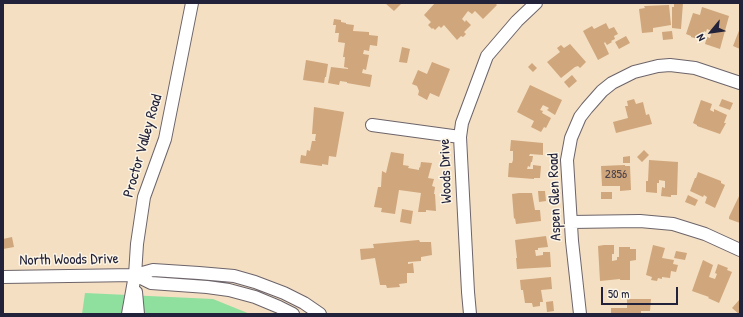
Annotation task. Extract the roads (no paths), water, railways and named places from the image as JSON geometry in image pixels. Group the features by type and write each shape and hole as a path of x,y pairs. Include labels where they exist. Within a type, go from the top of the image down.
{"street":[{"name":"Proctor Valley Road","path":"128,314 135,275 137,244 144,197 165,139 192,3"},
{"name":"Woods Drive","path":"470,314 460,137 462,123 487,56 517,21 536,3"},
{"name":"Aspen Glen Road","path":"580,314 572,241 567,160 571,138 580,117 602,91 618,80 646,68 670,65 695,68 740,83"},
{"path":"372,125 460,137"},
{"path":"571,222 640,221 673,224 705,234 740,250"},
{"name":"North Woods Drive","path":"3,277 135,275 158,270 234,276 286,294 304,303 320,314"},
{"name":"Proctor Valley Road","path":"135,275 138,314"},
{"name":"North Woods Drive","path":"135,275 151,283 229,290 255,297 293,314"}]}
